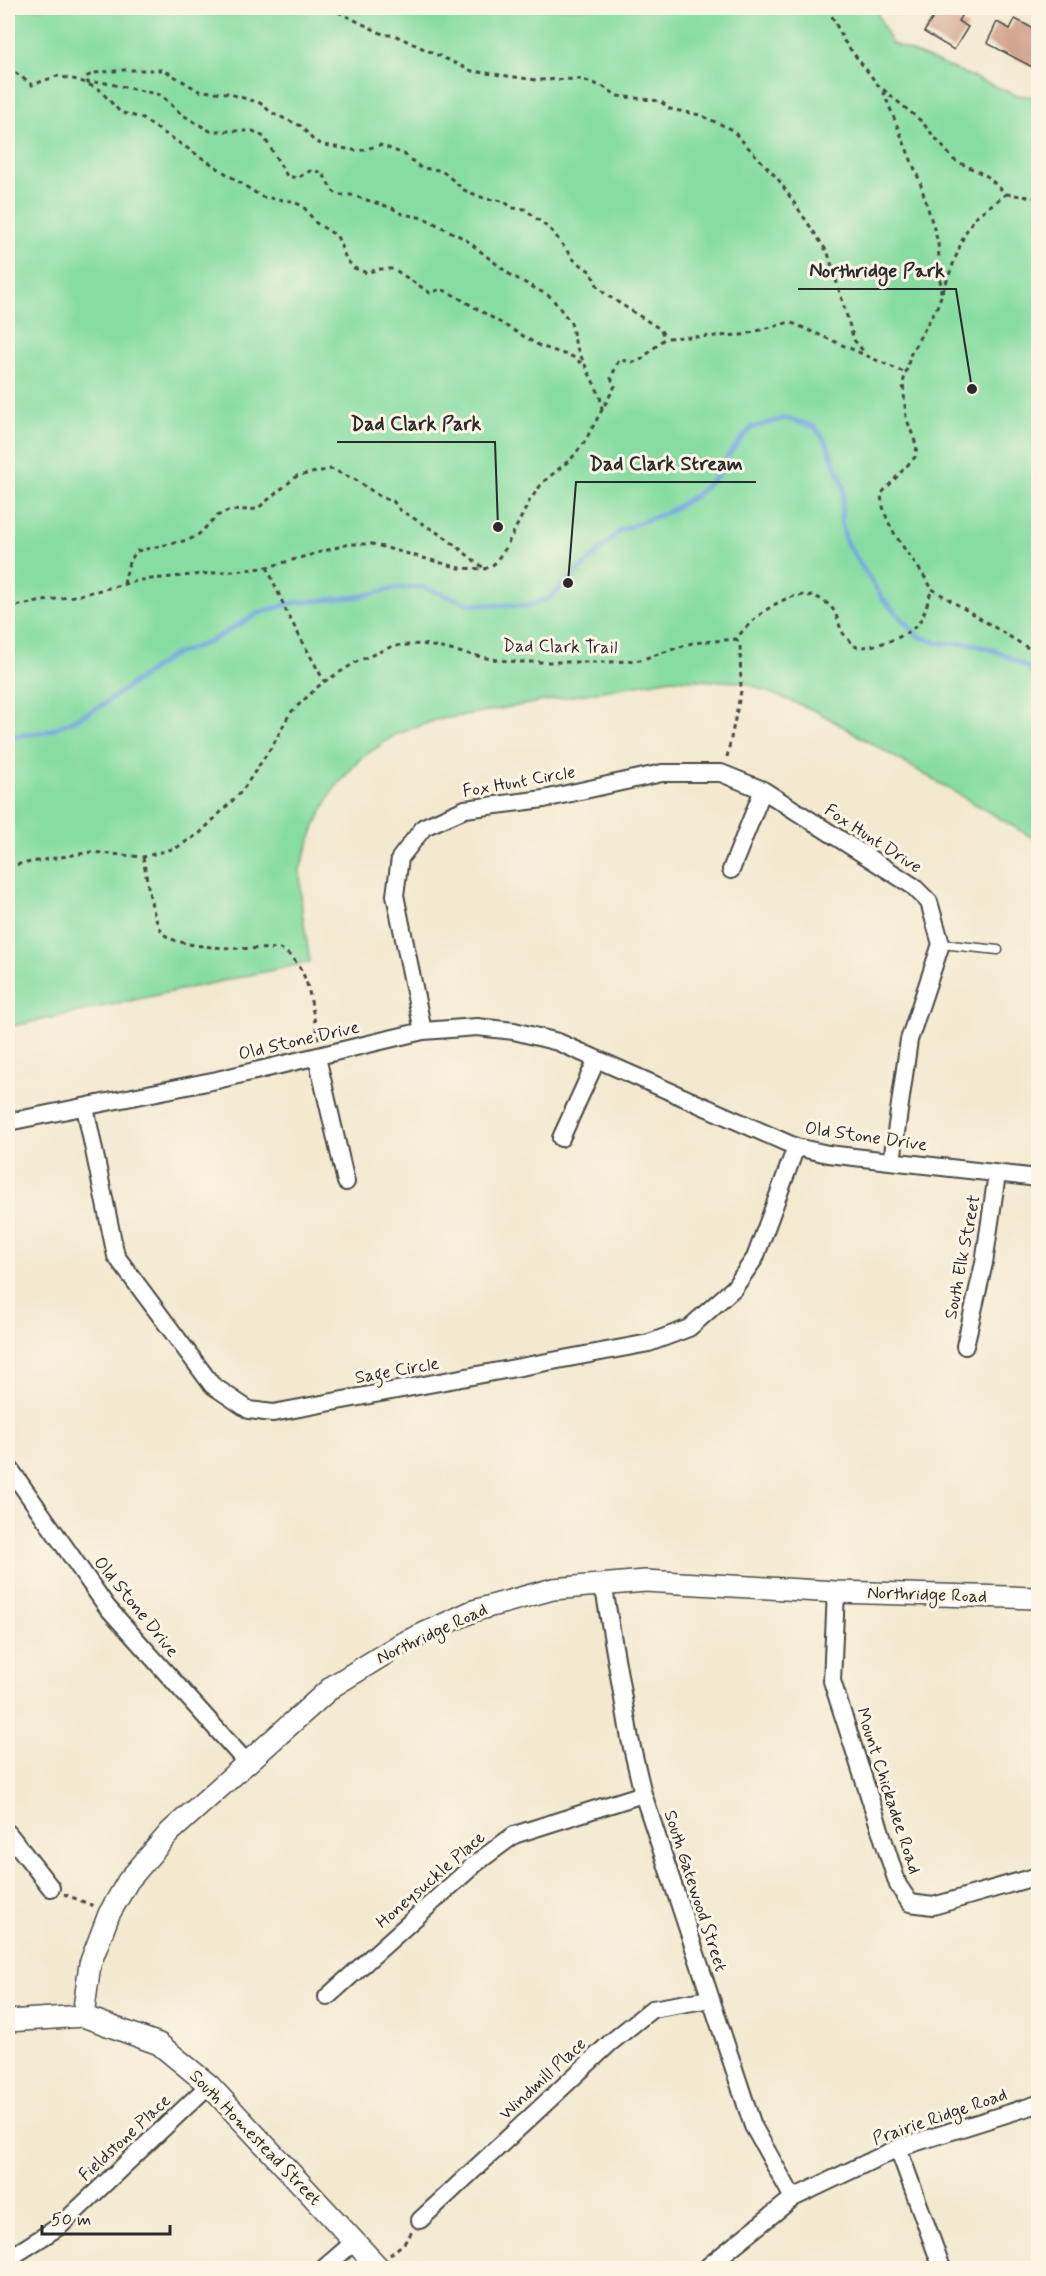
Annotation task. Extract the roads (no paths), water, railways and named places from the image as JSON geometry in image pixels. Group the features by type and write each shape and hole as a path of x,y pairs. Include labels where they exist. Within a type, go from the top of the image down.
{"street":[{"name":"Fox Hunt Circle","path":"423,1031 395,895 400,858 424,827 465,809 544,798 662,773 721,773 763,790"},
{"path":"731,870 763,790"},
{"name":"Fox Hunt Drive","path":"763,790 913,886 929,902 941,944"},
{"path":"892,1161 909,1040 941,944"},
{"name":"Old Stone Drive","path":"8,1122 320,1056 423,1031 469,1027 514,1031 558,1042 796,1147 828,1154 1038,1178"},
{"path":"320,1056 346,1182"},
{"path":"561,1138 597,1059"},
{"name":"Sage Circle","path":"85,1107 116,1256 212,1385 249,1410 273,1413 649,1343 689,1328 734,1288 755,1258 796,1147"},
{"name":"South Elk Street","path":"965,1346 984,1263 997,1174"},
{"name":"Old Stone Drive","path":"8,1466 107,1607 247,1763"},
{"name":"Northridge Road","path":"83,2016 90,1964 109,1914 128,1881 170,1832 333,1686 401,1644 473,1611 512,1598 553,1589 645,1581 837,1592 1038,1598"},
{"name":"South Gatewood Street","path":"603,1583 630,1739 643,1794 753,2126 793,2198"},
{"name":"Mount Chickadee Road","path":"837,1592 832,1681 898,1885 910,1903 933,1906 1038,1876"},
{"name":"Honeysuckle Place","path":"327,1997 475,1864 514,1835 643,1794"},
{"path":"8,1833 51,1888"},
{"name":"Windmill Place","path":"420,2220 610,2043 652,2009 710,1999"},
{"path":"8,2021 83,2016"},
{"name":"South Homestead Street","path":"83,2016 159,2044 209,2085 378,2268"},
{"name":"Fieldstone Place","path":"8,2259 60,2226 209,2085"},
{"name":"Prairie Ridge Road","path":"706,2268 793,2198 898,2148 1038,2104"},
{"path":"898,2148 942,2268"},
{"path":"324,2268 354,2242"}],"lane":[{"path":"941,944 998,950"}],"waterway":[{"path":"8,734 15,736 46,732 70,722 101,706 171,656 209,642 259,613 293,603 357,597 392,589 422,587 471,604 528,606 551,597 621,530 670,511 696,495 719,474 729,454 751,428 786,418 815,427 827,444 844,486 841,520 846,542 883,599 918,636 938,643 972,644 999,652 1029,668 1038,683"}],"place":[{"name":"Northridge Park","path":"972,389"},
{"name":"Dad Clark Park","path":"498,527"},
{"name":"Dad Clark Stream","path":"568,583"}]}
